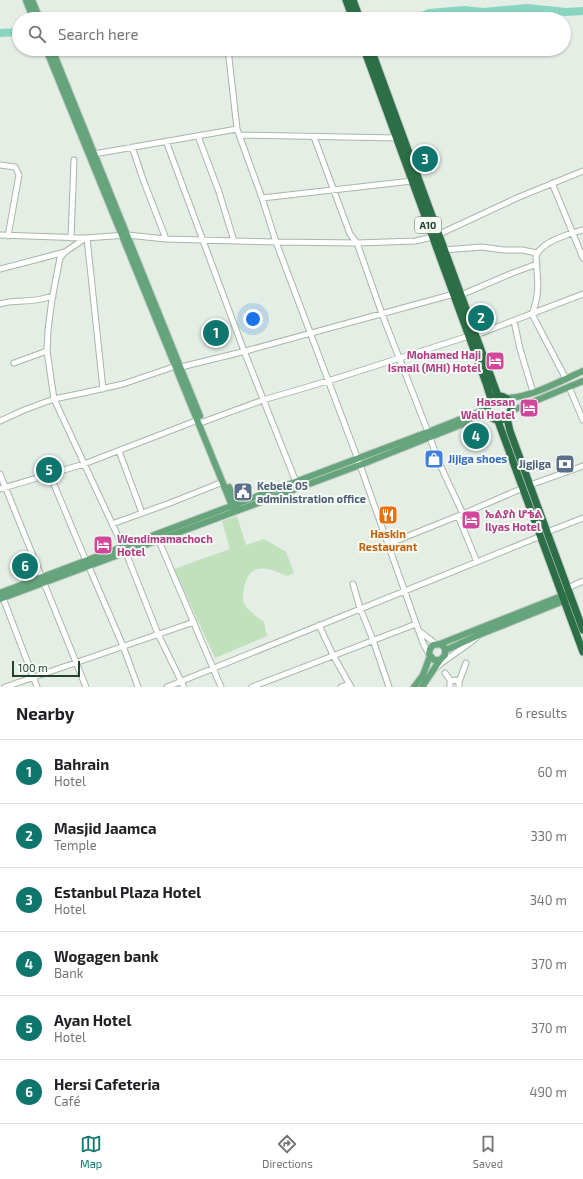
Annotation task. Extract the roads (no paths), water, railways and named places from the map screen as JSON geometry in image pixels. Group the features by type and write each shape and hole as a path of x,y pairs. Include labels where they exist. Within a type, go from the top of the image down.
{"highway":[{"path":"346,0 350,12"},
{"path":"353,0 357,12"},
{"name":"A10","path":"370,56 396,138 412,181 436,236 444,250 457,295"},
{"name":"A10","path":"370,56 472,336 489,402 487,410 490,417"},
{"name":"A10","path":"472,336 502,397 510,402 511,411"},
{"path":"489,402 502,397"},
{"path":"498,421 507,418 511,411"},
{"path":"490,417 498,421 527,486"},
{"path":"507,418 527,486 544,534 567,595 583,630"},
{"path":"567,595 583,652"}],"main road":[{"path":"26,0 32,12"},
{"path":"32,0 34,12"},
{"path":"52,57 94,154 125,236"},
{"path":"52,57 235,508"},
{"path":"502,397 516,398 583,371"},
{"path":"511,411 583,381"},
{"path":"429,435 481,411 489,402"},
{"path":"1,594 44,580 429,435 484,416 490,417"},
{"path":"200,421 223,482 235,508"},
{"path":"124,550 159,541 296,482 359,462"},
{"path":"422,687 445,655 446,650 567,595"},
{"path":"414,687 423,674 430,655 431,646 567,595"},
{"path":"438,644 444,646 446,650"},
{"path":"430,655 434,660 440,660"}],"street":[{"path":"229,56 237,129 239,135 276,242 359,462 418,630 430,655"},
{"path":"94,154 237,129"},
{"path":"239,135 396,138"},
{"path":"198,136 219,192 234,241"},
{"path":"314,137 350,234 357,243 382,314 461,515 477,562"},
{"path":"166,141 244,352 296,482"},
{"path":"132,147 166,239"},
{"path":"71,238 74,160"},
{"path":"0,164 15,167 19,175 8,236"},
{"path":"0,235 71,238 125,236 166,239 276,242 357,243 415,241 436,236 519,197 583,171"},
{"path":"262,198 412,181"},
{"path":"552,183 583,258"},
{"path":"566,379 532,314 538,292 537,253 549,242 583,230"},
{"path":"86,238 65,252 60,258 48,330 47,351 54,399 124,550 158,634 184,687"},
{"path":"86,238 103,389"},
{"path":"444,250 482,247 504,250 522,250 537,253"},
{"path":"0,269 65,252"},
{"path":"0,422 24,410 54,399 103,389 178,367 244,352 457,295 537,264"},
{"path":"3,488 84,464 200,421 263,400 514,322 583,294"},
{"path":"0,304 10,301 22,302 39,300 53,296"},
{"path":"514,322 520,349 533,392"},
{"path":"14,363 47,351"},
{"path":"569,387 583,420"},
{"path":"119,451 142,514"},
{"path":"388,544 461,515 527,486 583,466"},
{"path":"0,474 3,488 44,580 86,687"},
{"path":"50,475 123,646 138,687"},
{"path":"112,524 142,514 223,482"},
{"path":"167,687 583,518"},
{"path":"159,541 214,667 221,687"},
{"path":"567,595 583,581"},
{"path":"353,584 360,608 389,687"},
{"path":"1,594 37,687"},
{"path":"5,687 194,622"},
{"path":"252,687 416,624"},
{"path":"318,625 333,656 350,685 341,687"},
{"path":"418,630 438,644"},
{"path":"433,671 446,660 470,644 481,634"},
{"path":"459,685 466,663"},
{"path":"445,673 452,681 455,680 459,685"},
{"path":"450,687 452,681"}],"waterway":[{"path":"483,12 527,8 566,12"},
{"path":"441,12 464,10 483,12"},
{"path":"566,12 583,11"},
{"path":"0,33 12,32"}],"place":[{"name":"Estanbul Plaza Hotel","path":"425,159"},
{"name":"Masjid Jaamca","path":"481,318"},
{"name":"Bahrain","path":"216,333"},
{"name":"Mohamed Haji Ismail (MHI) Hotel","path":"495,361"},
{"name":"Hassan Wali Hotel","path":"529,408"},
{"name":"Wogagen bank","path":"476,436"},
{"name":"Jijiga shoes","path":"434,459"},
{"name":"Jigjiga","path":"565,464"},
{"name":"Ayan Hotel","path":"49,470"},
{"name":"Kebele 05 administration office","path":"243,492"},
{"name":"Haskin Restaurant","path":"388,515"},
{"name":"ኤልያስ ሆቴል Ilyas Hotel","path":"471,520"},
{"name":"Wendimamachoch Hotel","path":"103,545"},
{"name":"Hersi Cafeteria","path":"25,566"}]}
